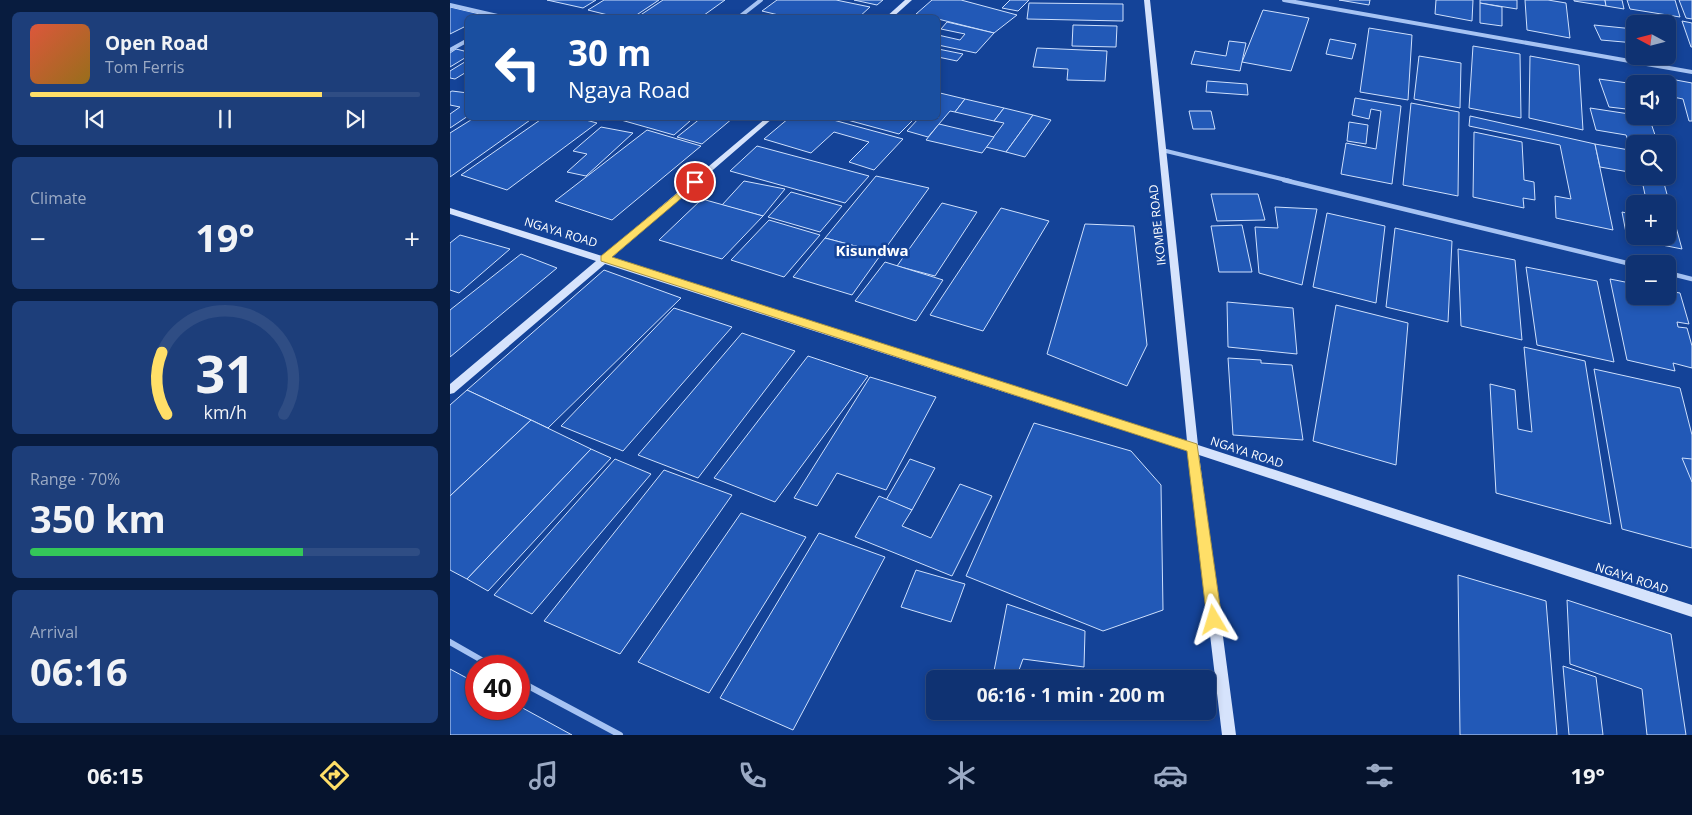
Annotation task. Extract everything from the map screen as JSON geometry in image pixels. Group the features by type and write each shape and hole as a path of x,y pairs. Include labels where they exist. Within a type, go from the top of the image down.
{"street":[{"path":"742,15 761,0"},
{"path":"892,15 909,0"},
{"name":"IKOMBE ROAD","path":"1147,0 1193,448 1229,735"},
{"path":"1284,0 1692,72"},
{"path":"450,5 493,15"},
{"path":"450,50 465,42"},
{"path":"450,390 768,120"},
{"path":"1162,150 1626,263"},
{"name":"NGAYA ROAD","path":"450,211 604,258 1692,611"},
{"path":"1676,275 1692,279"},
{"path":"450,642 473,655"},
{"path":"530,687 620,735"}],"building":[{"path":"547,0 596,0 583,8"},
{"path":"604,0 659,0 636,15 608,15 588,10"},
{"path":"663,0 725,0 704,15 640,15"},
{"path":"777,0 836,0 870,7 861,15 779,15 762,11"},
{"path":"854,0 883,0 877,5"},
{"path":"932,0 961,0 1017,15 994,33 940,20 940,15 916,14"},
{"path":"1010,0 1029,0 1018,11 1002,8"},
{"path":"1339,0 1370,0 1369,5"},
{"path":"1436,0 1473,0 1472,21 1435,14"},
{"path":"1480,0 1517,0 1517,9 1480,3"},
{"path":"1525,0 1548,0 1566,3 1570,38 1527,30"},
{"path":"1605,0 1606,6 1574,1"},
{"path":"1605,0 1622,0 1624,9 1606,6"},
{"path":"1627,0 1675,0 1680,17 1676,15 1630,9"},
{"path":"1679,0 1692,0 1692,19 1686,18"},
{"path":"1029,3 1123,4 1123,21 1027,19"},
{"path":"1480,3 1502,7 1502,26 1480,23"},
{"path":"450,7 484,15 465,15 465,26 450,34"},
{"path":"1263,10 1309,18 1291,71 1242,62"},
{"path":"1682,21 1692,23 1692,47 1691,47"},
{"path":"947,22 994,33 976,53 940,45 940,35 960,40 965,34 941,29"},
{"path":"1073,25 1117,26 1116,47 1072,46"},
{"path":"1594,25 1626,28 1626,42 1601,40"},
{"path":"1369,28 1412,35 1408,100 1360,92"},
{"path":"1330,39 1356,44 1352,59 1326,54"},
{"path":"1229,41 1246,43 1240,71 1191,64 1195,51 1226,56"},
{"path":"1473,46 1520,54 1521,118 1469,108"},
{"path":"1037,48 1107,51 1105,81 1067,80 1068,69 1033,67"},
{"path":"456,49 465,51 465,58 450,67 450,53"},
{"path":"940,49 963,54 957,61 940,57"},
{"path":"1419,56 1461,63 1460,108 1414,99"},
{"path":"1530,56 1579,65 1583,130 1529,118"},
{"path":"465,62 465,73 455,79 450,78 450,71"},
{"path":"1599,79 1626,83 1626,109 1609,107"},
{"path":"1676,80 1692,83 1692,121 1689,121 1683,99 1676,98"},
{"path":"1207,81 1247,84 1248,95 1206,92"},
{"path":"450,92 465,93 465,118 450,128 450,114 460,107 450,105"},
{"path":"940,93 965,99 955,112 950,111 928,137 907,131 917,120 940,120"},
{"path":"1355,98 1401,106 1392,184 1341,174 1346,143 1376,149 1381,111 1371,109 1369,119 1352,115"},
{"path":"965,99 1004,108 994,121 955,112"},
{"path":"1411,103 1459,112 1458,196 1403,185"},
{"path":"1004,108 1033,115 1006,152 986,147 1004,123 994,121"},
{"path":"1590,108 1626,113 1626,125 1652,125 1655,135 1626,135 1596,130"},
{"path":"1189,111 1211,111 1215,129 1193,129"},
{"path":"1033,115 1051,120 1025,157 1006,152"},
{"path":"1470,116 1595,144 1613,230 1556,218 1555,196 1571,199 1560,145 1469,126"},
{"path":"471,120 530,120 450,177 450,133"},
{"path":"540,120 586,120 597,123 507,190 461,175"},
{"path":"621,120 690,121 674,135"},
{"path":"698,120 731,120 702,144 677,137"},
{"path":"787,120 833,120 903,139 874,170 849,162 869,142 834,132 811,153 764,139"},
{"path":"847,120 913,120 899,134"},
{"path":"1349,122 1368,125 1366,144 1347,141"},
{"path":"939,124 994,137 982,153 926,140"},
{"path":"601,127 633,133 586,176 567,172 587,154 573,151"},
{"path":"647,130 701,146 612,220 555,201"},
{"path":"1474,132 1522,142 1524,180 1534,182 1535,200 1523,198 1524,208 1473,197"},
{"path":"1595,144 1626,149 1626,171 1600,167"},
{"path":"757,146 869,176 845,203 730,171"},
{"path":"876,176 929,188 882,253 825,238"},
{"path":"744,181 785,189 763,216 722,205"},
{"path":"1643,185 1664,185 1667,195 1645,195"},
{"path":"791,192 842,206 820,232 768,217"},
{"path":"1211,194 1258,194 1265,220 1217,221"},
{"path":"702,199 763,216 722,259 659,240"},
{"path":"942,203 977,212 935,276 897,266"},
{"path":"1275,207 1317,209 1302,285 1259,273 1255,227 1278,228"},
{"path":"1001,208 1049,221 983,331 930,315"},
{"path":"1622,212 1626,213 1626,233"},
{"path":"1327,213 1385,226 1376,303 1313,287"},
{"path":"769,220 820,235 784,277 731,260"},
{"path":"1085,224 1134,226 1147,345 1127,386 1047,354"},
{"path":"1242,225 1252,272 1219,272 1211,226"},
{"path":"1676,227 1682,249 1662,245 1676,245"},
{"path":"1395,228 1452,241 1448,322 1386,307"},
{"path":"460,235 510,249 459,293 450,290 450,243"},
{"path":"825,238 882,253 852,295 793,277"},
{"path":"1458,249 1515,260 1522,340 1461,326"},
{"path":"521,254 557,268 450,357 450,310"},
{"path":"885,262 943,280 916,321 855,301"},
{"path":"1526,267 1597,281 1614,362 1537,345"},
{"path":"604,270 681,298 548,428 467,390"},
{"path":"1610,279 1626,282 1626,305 1676,305 1676,292 1680,293 1689,324 1677,322 1678,327 1687,328 1692,346 1692,368 1673,363 1675,371 1627,360"},
{"path":"1227,302 1293,308 1297,354 1228,347"},
{"path":"1336,305 1408,323 1396,465 1313,441"},
{"path":"674,308 732,327 623,451 561,426"},
{"path":"742,333 795,351 698,478 638,455"},
{"path":"1524,347 1585,361 1611,524 1496,493 1490,384 1515,390 1518,429 1532,432"},
{"path":"808,356 868,376 775,502 714,478"},
{"path":"1228,358 1261,360 1261,363 1292,365 1303,440 1233,435"},
{"path":"1594,369 1680,388 1692,435 1692,548 1622,529"},
{"path":"870,377 936,397 886,490 837,473 817,506 794,498"},
{"path":"467,390 531,420 450,496 450,405"},
{"path":"531,420 591,449 467,579 450,570 450,496"},
{"path":"1034,423 1131,451 1161,485 1163,610 1103,631 966,576"},
{"path":"591,449 611,458 488,591 467,579"},
{"path":"1682,458 1692,459 1692,482"},
{"path":"615,459 651,474 532,614 494,595"},
{"path":"910,459 935,468 912,510 886,500"},
{"path":"664,470 732,495 620,654 544,621"},
{"path":"960,484 992,496 952,576 855,537 879,496 912,510 902,526 931,538"},
{"path":"741,513 806,537 709,693 638,662"},
{"path":"819,533 885,557 793,730 720,698"},
{"path":"916,570 965,584 951,622 901,607"},
{"path":"1458,575 1546,601 1557,735 1460,735"},
{"path":"1567,600 1671,634 1686,735 1647,735 1642,689 1570,664"},
{"path":"1007,604 1085,631 1084,667 1023,659 1019,670 994,670"},
{"path":"1563,666 1596,677 1603,735 1569,735"},
{"path":"450,669 465,677 465,720 530,720 530,712 572,735 450,735"}],"district":[{"name":"Kisundwa","path":"872,250"}],"route":[{"path":"695,182 604,258 1193,448 1214,620"}]}
